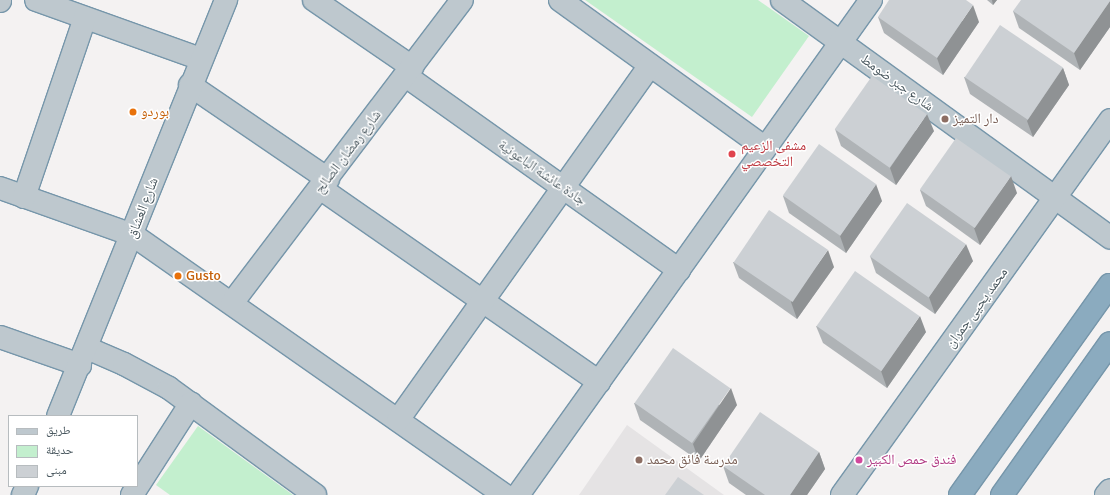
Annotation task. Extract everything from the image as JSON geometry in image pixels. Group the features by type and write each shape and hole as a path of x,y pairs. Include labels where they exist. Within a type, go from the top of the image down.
{"highway":[{"path":"960,495 1110,284"},
{"path":"1002,495 1110,343"}],"street":[{"path":"36,0 201,59"},
{"name":"شارع العشاق","path":"58,415 84,357 133,235 190,85 226,0"},
{"name":"جادة عائشة الباعونية","path":"314,0 563,188 679,270"},
{"name":"شارع رمضان الصالح","path":"232,303 409,72 462,0"},
{"path":"560,0 765,148"},
{"name":"شارع جبر ضومط","path":"782,0 1055,199 1110,236"},
{"path":"518,495 871,0"},
{"path":"24,196 85,18"},
{"path":"398,420 484,302 650,65"},
{"path":"190,85 484,302 599,382"},
{"name":"محمد يحيى جمران","path":"842,495 1110,120"},
{"path":"0,188 133,235 504,495"},
{"path":"0,337 84,357 146,375 191,403 315,495"},
{"path":"138,493 191,403"},
{"path":"1106,495 1110,490"}],"shaded area":[{"name":"مدرسة فائق محمد","path":"627,425 724,495 579,495"}],"green space":[{"path":"585,0 758,0 809,36 752,117"},
{"path":"198,426 293,495 170,495 156,485"}],"building":[{"path":"889,0 966,0 973,5 937,58 878,17"},
{"path":"1021,0 1110,1 1074,53 1013,11"},
{"path":"1000,25 1063,67 1028,120 965,77"},
{"path":"872,76 927,114 890,168 835,129"},
{"path":"956,138 1011,176 975,228 920,190"},
{"path":"819,144 876,184 840,236 783,196"},
{"path":"907,203 966,244 929,298 870,256"},
{"path":"769,210 828,250 793,302 734,262"},
{"path":"855,271 920,316 881,371 817,326"},
{"path":"673,348 730,388 692,443 635,403"},
{"path":"760,412 819,452 790,495 765,495 723,466"},
{"path":"678,477 704,495 665,495"}],"place":[{"name":"بوردو","path":"133,112"},
{"name":"دار التميز","path":"945,119"},
{"name":"مشفى الزعيم التخصصي","path":"732,154"},
{"name":"Gusto","path":"178,276"},
{"name":"مدرسة فائق محمد","path":"639,460"},
{"name":"فندق حمص الكبير","path":"859,460"}]}
